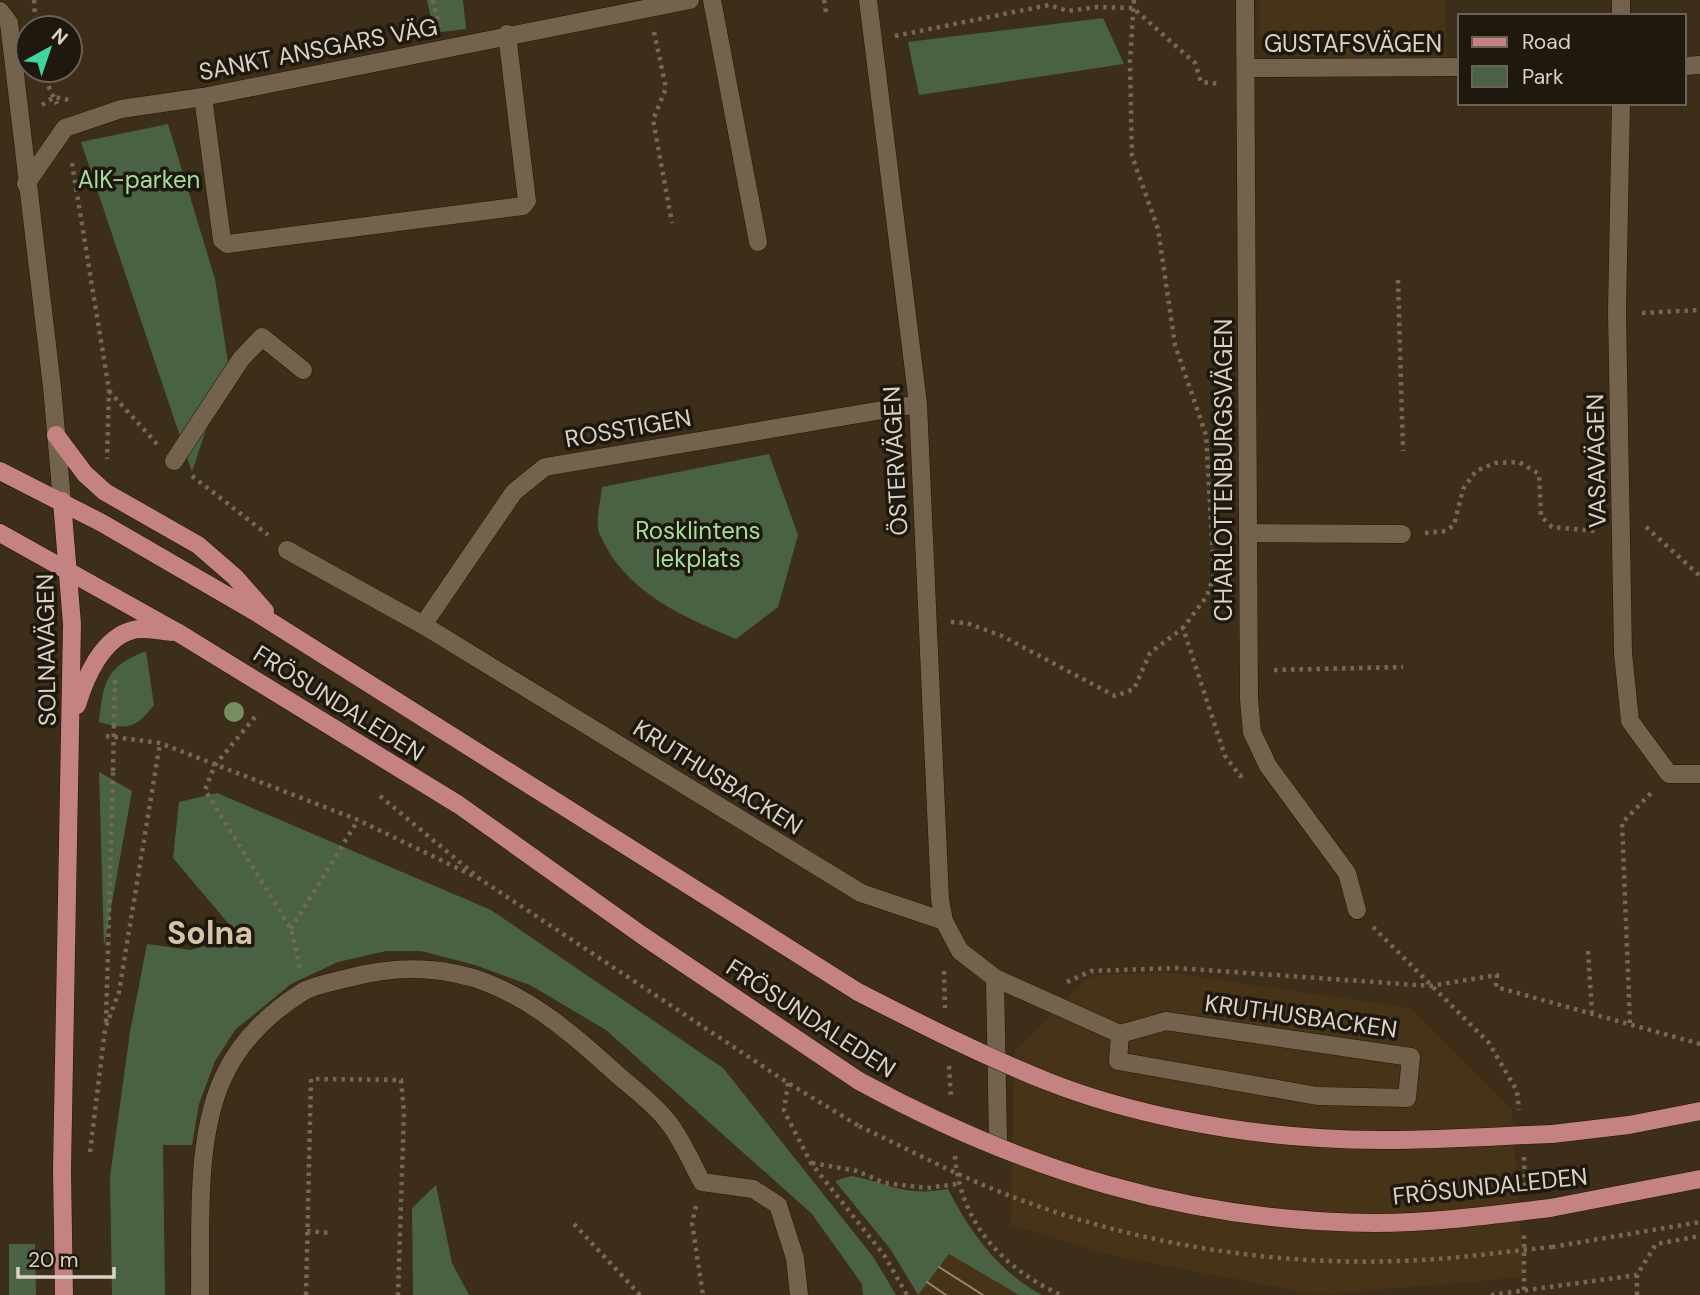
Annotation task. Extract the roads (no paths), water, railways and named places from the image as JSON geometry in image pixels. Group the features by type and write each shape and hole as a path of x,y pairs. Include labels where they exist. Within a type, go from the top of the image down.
{"main road":[{"path":"56,435 85,474 105,492 198,545 235,577 276,625"},
{"name":"FRÖSUNDALEDEN","path":"0,471 62,501 276,625 858,992 969,1049 1052,1083 1141,1110 1228,1128 1317,1138 1395,1140 1552,1134 1629,1125 1700,1111"},
{"name":"SOLNAVÄGEN","path":"62,501 70,572 72,721 62,1170 64,1295"},
{"name":"FRÖSUNDALEDEN","path":"0,533 177,632 459,805 643,936 859,1082 925,1117 1012,1154 1109,1188 1242,1213 1376,1223 1451,1220 1550,1208 1700,1179"},
{"path":"72,721 87,673 111,644 133,630 177,632"}],"street":[{"name":"SANKT ANSGARS VÄG","path":"26,184 65,128 121,109 203,97 507,34 690,0"},
{"path":"712,0 758,242"},
{"name":"ÖSTERVÄGEN","path":"868,0 918,404 940,899 944,921"},
{"name":"CHARLOTTENBURGSVÄGEN","path":"1245,0 1249,671 1252,732 1268,766 1347,873 1357,910"},
{"name":"SOLNAVÄGEN","path":"0,11 9,23 62,501"},
{"path":"203,97 222,240 227,244 523,206 527,201 507,34"},
{"name":"GUSTAFSVÄGEN","path":"1246,77 1458,67"},
{"name":"VASAVÄGEN","path":"1621,105 1617,311 1623,653 1630,721 1669,774 1700,774"},
{"path":"174,461 241,359 262,337 303,370"},
{"name":"ROSSTIGEN","path":"423,625 514,492 545,467 918,404"},
{"path":"1248,533 1402,534"},
{"name":"KRUTHUSBACKEN","path":"287,550 423,625 861,893 944,921"},
{"path":"944,921 960,951 995,978 1120,1034"},
{"path":"200,1295 201,1201 215,1104 226,1072 248,1037 305,990 359,975 405,967 455,972 509,990 564,1026 668,1121 702,1182 752,1189 778,1205 795,1258 799,1295"},
{"path":"995,978 998,1140"},
{"name":"KRUTHUSBACKEN","path":"1166,1021 1411,1057 1407,1098 1317,1096 1118,1060 1120,1034 1166,1021"}],"tram line":[{"path":"939,1267 983,1295"},
{"path":"927,1282 946,1295"}],"district":[{"name":"Solna","path":"210,933"}],"park label":[{"name":"AIK-parken","path":"139,179"},
{"name":"Rosklintens lekplats","path":"698,544"}]}
